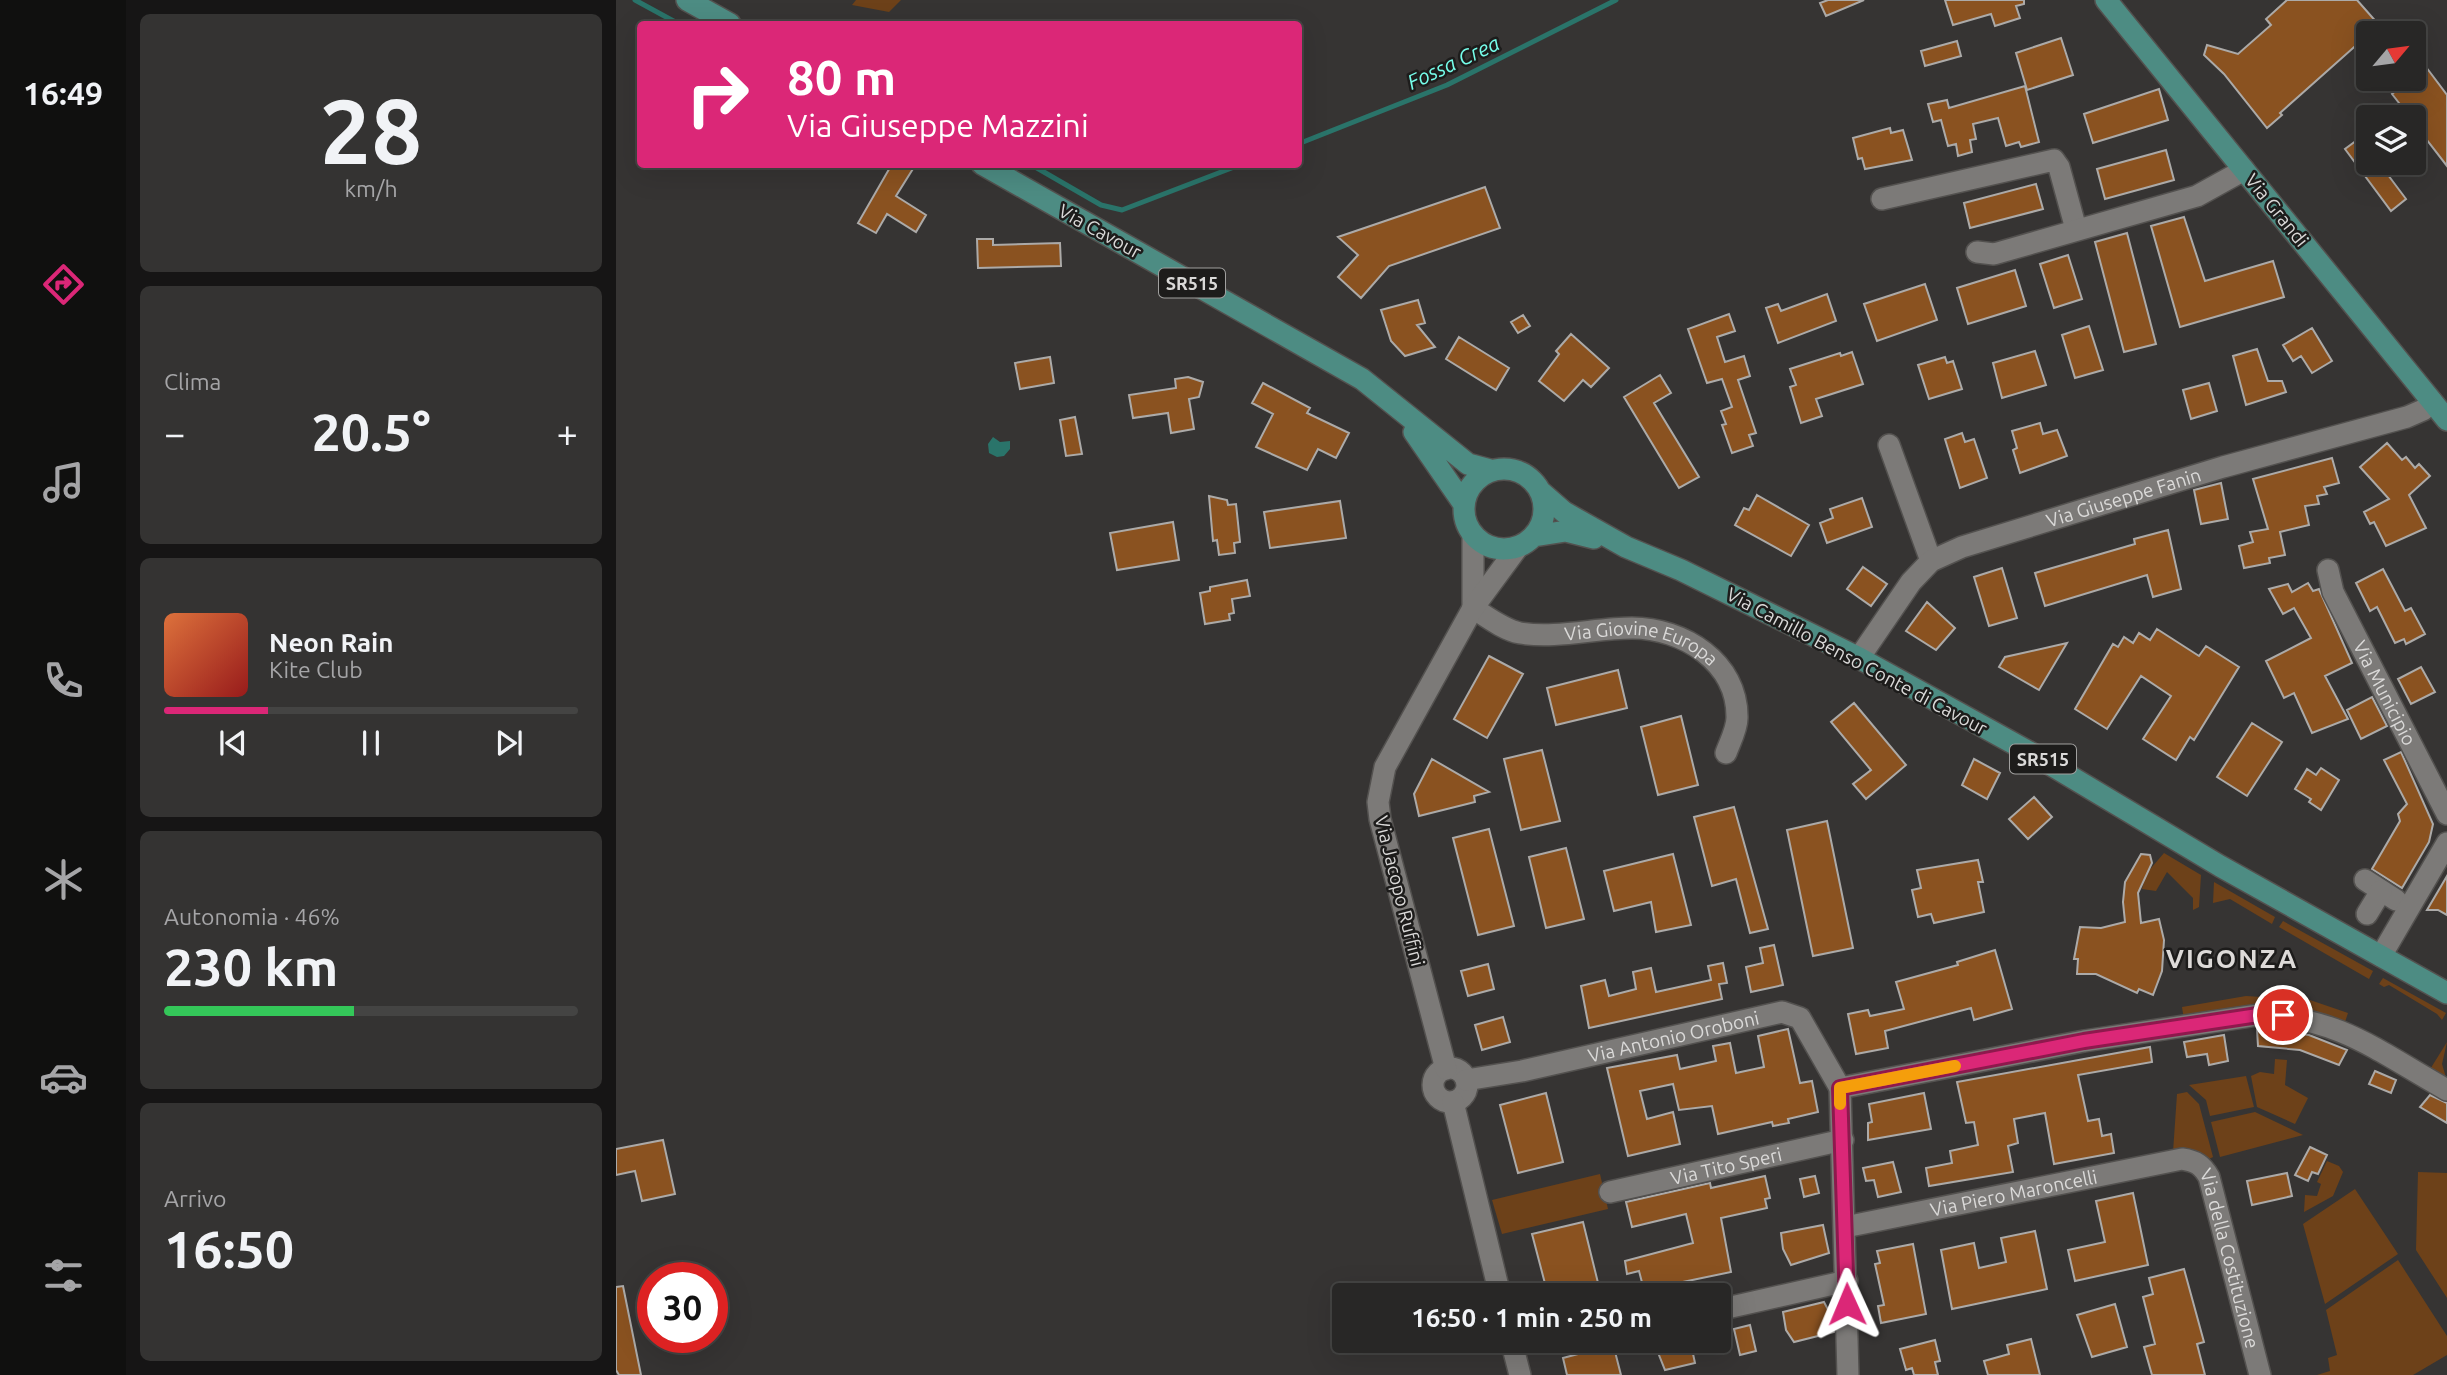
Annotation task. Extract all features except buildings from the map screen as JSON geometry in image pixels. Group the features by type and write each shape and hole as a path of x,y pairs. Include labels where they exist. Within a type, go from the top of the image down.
{"main road":[{"path":"687,0 725,21"},
{"name":"Via Grandi","path":"2106,0 2447,421"},
{"name":"Via Cavour","path":"989,168 1362,379 1399,406 1433,439 1468,464 1490,470"},
{"name":"Via Cavour","path":"1399,406 1463,503"},
{"path":"1514,469 1525,474 1541,492 1544,515 1526,541 1494,548 1473,536 1466,526 1463,503 1472,483 1490,470 1514,469"},
{"name":"SR515","path":"1541,492 1563,512 1626,547"},
{"name":"SR515","path":"1526,541 1566,531 1626,547"},
{"name":"Via Camillo Benso Conte di Cavour","path":"1626,547 1682,570 1859,658 2031,753 2220,866 2447,993"}],"street":[{"path":"1882,199 2054,160 2059,167 2076,229"},
{"path":"1977,252 1994,254 2197,196 2222,185 2244,170"},
{"name":"Via Giuseppe Fanin","path":"1859,658 1911,582 1931,561 1962,547 2223,467 2406,417 2423,410 2432,402"},
{"path":"1889,445 1931,561"},
{"path":"1473,536 1474,608"},
{"name":"Via Jacopo Ruffini","path":"1497,1283 1453,1102 1441,1100 1434,1089 1436,1077 1446,1069 1380,819 1378,802 1385,767 1474,608 1526,541"},
{"name":"Via Municipio","path":"2328,569 2333,592 2447,814"},
{"name":"Via Giovine Europa","path":"1474,608 1522,633 1633,628 1660,630 1703,651 1721,666 1735,697 1737,720 1726,753"},
{"path":"2381,956 2447,843"},
{"path":"2367,914 2381,890"},
{"name":"Via Antonio Oroboni","path":"1466,1080 1782,1012 1800,1018 1840,1088"},
{"path":"1848,1375 1840,1088 2084,1041 2161,1032 2258,1015 2302,1018 2355,1038 2447,1090"},
{"path":"1446,1069 1459,1071 1466,1080 1464,1095 1453,1102"},
{"name":"Via Tito Speri","path":"1610,1192 1843,1140"},
{"name":"Via Piero Maroncelli","path":"1845,1227 2182,1159"},
{"name":"Via della Costituzione","path":"2182,1159 2198,1163 2209,1177 2260,1375"},
{"path":"1731,1307 1847,1281"},
{"path":"1514,1353 1520,1375"}],"shaded area":[{"path":"856,0 901,0 889,12 852,5"},
{"path":"993,437 1000,442 1010,441 1010,449 1004,456 997,457 989,453 988,444"},
{"path":"2164,853 2201,875 2199,907 2193,910 2193,898 2167,872 2156,891 2142,889 2146,874"},
{"path":"2214,882 2275,917 2272,924 2230,899 2213,903"},
{"path":"2283,921 2373,971 2369,979 2279,927"},
{"path":"2383,978 2446,1013 2442,1020 2437,1014 2389,985 2384,987 2379,984"},
{"path":"2246,996 2310,1000 2348,1013 2344,1025 2184,1020 2182,1007"},
{"path":"2447,1042 2442,1064 2447,1081 2429,1071"},
{"path":"2275,1059 2287,1060 2285,1085 2308,1098 2295,1124 2257,1107 2251,1076 2260,1072 2274,1074"},
{"path":"2246,1076 2254,1107 2210,1116 2206,1100 2189,1085"},
{"path":"2187,1092 2199,1104 2213,1157 2209,1159 2194,1151 2173,1152 2177,1094"},
{"path":"2255,1112 2303,1135 2220,1157 2211,1122"},
{"path":"2327,1161 2339,1166 2343,1172 2333,1196 2304,1212 2305,1195 2317,1196 2321,1184 2317,1182"},
{"path":"2418,1172 2447,1173 2447,1298 2416,1250"},
{"path":"1600,1174 1608,1209 1502,1234 1492,1200"},
{"path":"2355,1189 2398,1254 2325,1304 2303,1224"},
{"path":"2398,1260 2447,1336 2447,1355 2413,1375 2317,1375 2330,1371 2328,1358 2337,1355 2326,1310"}],"waterway":[{"name":"Fossa Crea","path":"635,0 674,21"},
{"name":"Fossa Crea","path":"1302,142 1447,85 1616,0"},
{"name":"Fossa Crea","path":"1037,168 1101,205 1122,210 1232,168"}],"slow traffic":[{"path":"1840,1104 1840,1088 1955,1066"}],"district":[{"name":"VIGONZA","path":"2232,958"}],"route":[{"path":"1847,1304 1840,1088 2084,1041 2161,1032 2258,1015 2283,1015"}]}
